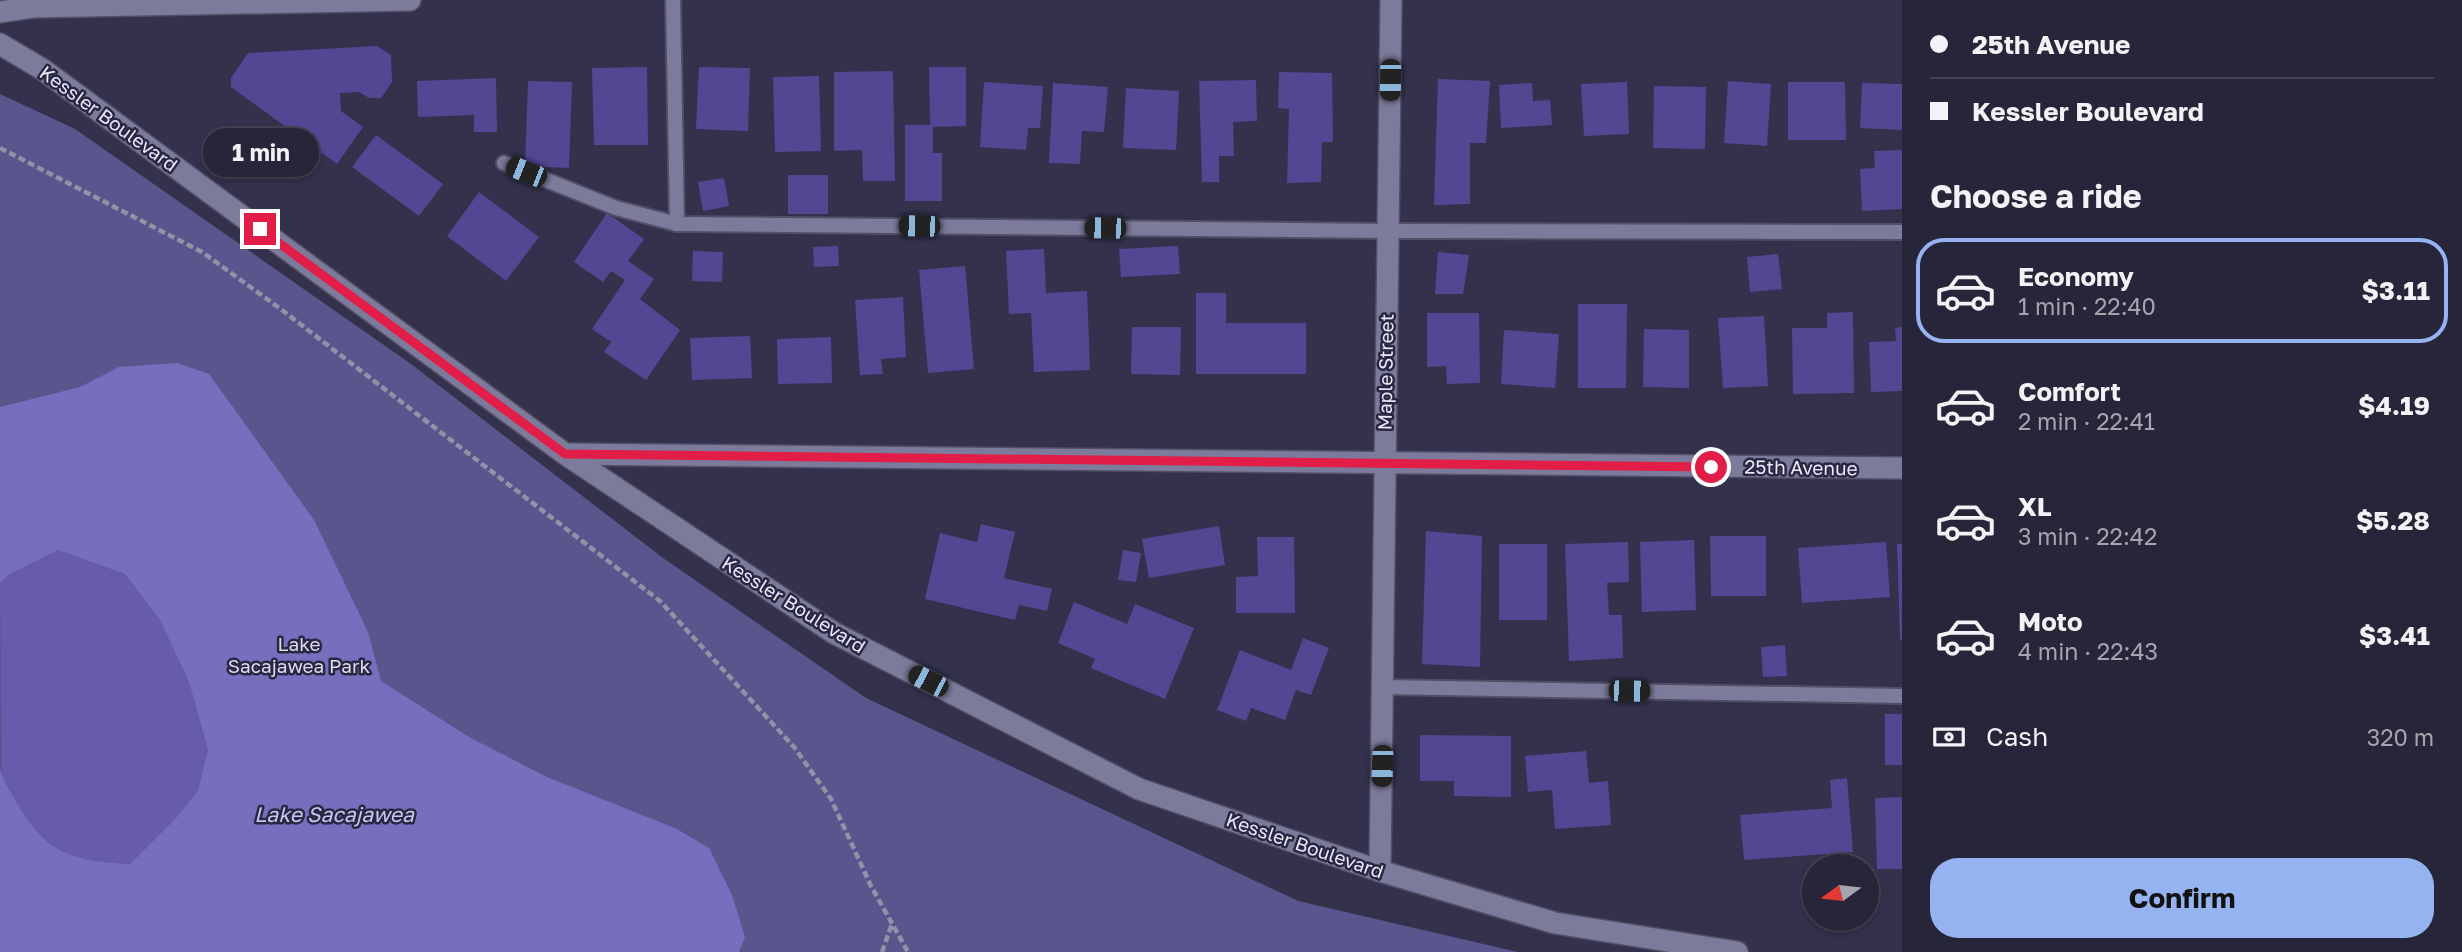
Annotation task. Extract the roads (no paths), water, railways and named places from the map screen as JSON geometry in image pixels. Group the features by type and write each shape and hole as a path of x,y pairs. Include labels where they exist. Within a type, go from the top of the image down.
{"street":[{"path":"0,12 33,7 410,0"},
{"name":"Maple Street","path":"1380,871 1391,0"},
{"name":"Kessler Boulevard","path":"0,44 42,69 565,454 834,633 870,652 1139,789 1380,871 1555,923 1737,952"},
{"name":"25th Avenue","path":"565,454 1902,468"}],"lane":[{"path":"673,0 677,224"},
{"path":"503,163 616,208 677,224 1387,231 1902,232"},
{"path":"1384,687 1902,696"}],"water":[{"name":"Lake Sacajawea","path":"177,363 209,374 314,520 368,632 381,681 469,737 547,777 677,829 709,848 732,895 745,937 739,952 0,952 0,769 28,820 51,844 77,857 130,864 175,819 198,791 208,750 189,682 160,620 125,574 58,550 8,575 0,583 0,407 80,387 119,367"}],"park label":[{"name":"Lake Sacajawea Park","path":"299,654"}]}
